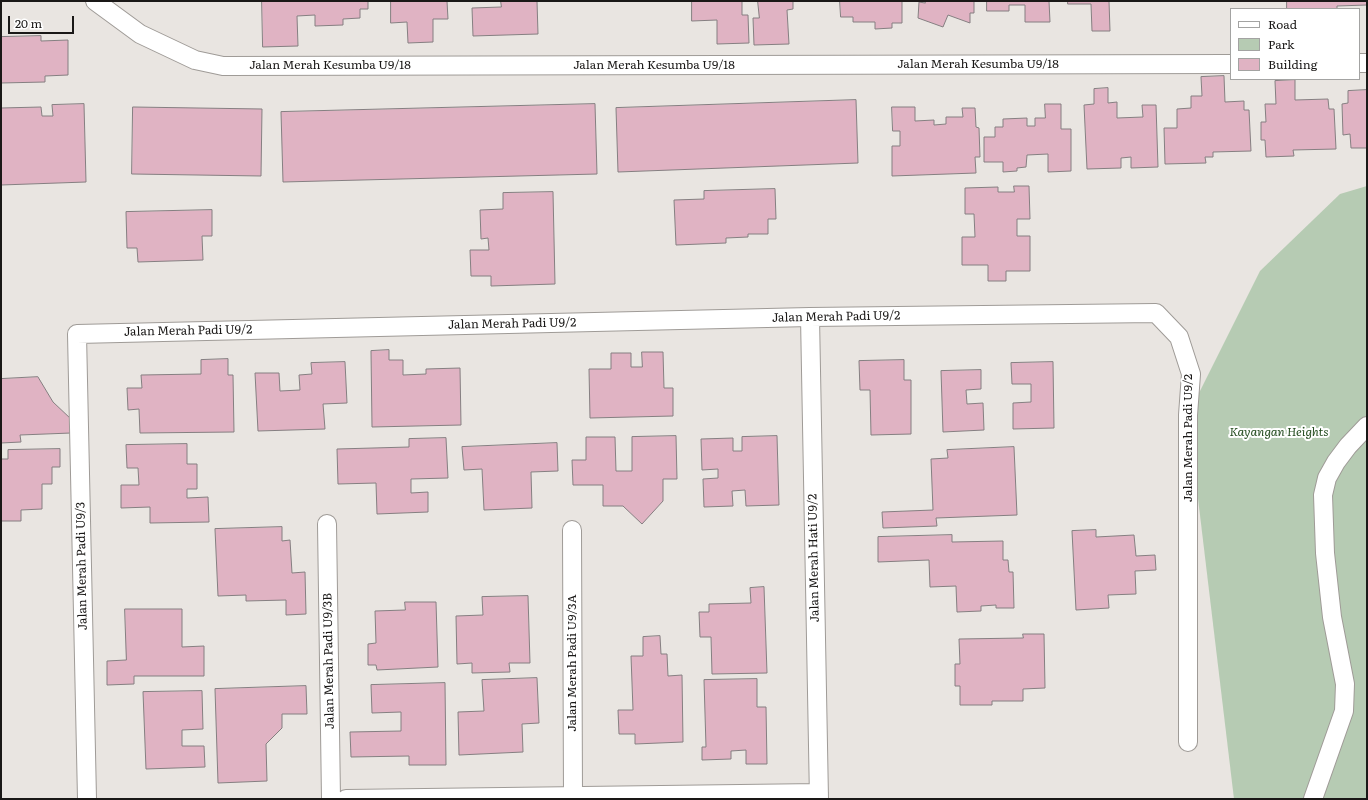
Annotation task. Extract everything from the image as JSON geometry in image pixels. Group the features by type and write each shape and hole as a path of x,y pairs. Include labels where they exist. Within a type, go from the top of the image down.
{"street":[{"name":"Jalan Merah Kesumba U9/18","path":"95,1 140,34 195,60 223,66 1230,64"},
{"name":"Jalan Merah Padi U9/2","path":"77,334 810,317 1156,313 1179,337 1191,374 1188,415 1188,742"},
{"name":"Jalan Merah Hati U9/2","path":"810,317 819,796"},
{"name":"Jalan Merah Padi U9/3","path":"77,334 87,799"},
{"path":"1313,799 1344,711 1344,684 1332,616 1325,553 1323,495 1327,478 1336,462 1348,446 1367,426"},
{"name":"Jalan Merah Padi U9/3B","path":"327,524 331,799"},
{"name":"Jalan Merah Padi U9/3A","path":"572,530 573,796"},
{"path":"346,799 573,796 819,796"}],"green space":[{"name":"Kayangan Heights","path":"1367,186 1367,799 1234,799 1188,415 1260,271 1340,194"}],"building":[{"path":"262,1 368,1 368,9 360,9 360,18 343,19 343,25 315,26 315,15 297,16 298,46 263,47"},
{"path":"391,1 447,1 448,19 433,19 433,42 408,43 407,22 391,23"},
{"path":"501,1 537,1 538,34 473,36 472,8 501,7"},
{"path":"692,1 742,1 742,15 748,15 749,43 717,44 717,20 692,21"},
{"path":"758,1 793,1 793,9 787,10 789,44 754,45 753,18 759,18"},
{"path":"840,1 902,1 902,23 892,23 892,28 875,29 875,22 853,22 853,17 841,17"},
{"path":"925,1 974,1 974,13 970,13 970,23 948,15 943,27 918,18 919,2 925,3"},
{"path":"987,1 1049,1 1050,22 1025,22 1025,5 1009,5 1009,11 987,11"},
{"path":"1068,1 1109,1 1110,31 1092,31 1091,4 1068,4"},
{"path":"1287,1 1367,1 1367,5 1337,6 1337,8 1287,8"},
{"path":"41,36 41,41 68,40 68,75 45,76 45,82 1,83 1,37"},
{"path":"1224,76 1225,102 1244,101 1244,110 1249,110 1251,151 1213,152 1213,157 1205,157 1206,163 1165,164 1164,128 1177,128 1177,109 1191,108 1191,96 1202,96 1201,77"},
{"path":"1295,80 1295,100 1328,99 1329,109 1334,109 1336,149 1293,150 1294,156 1266,157 1265,140 1261,140 1261,122 1266,122 1265,104 1276,104 1275,81"},
{"path":"1108,88 1108,103 1117,102 1117,118 1143,117 1142,105 1156,105 1158,167 1131,168 1131,157 1121,158 1121,168 1087,169 1084,105 1094,104 1094,89"},
{"path":"1367,90 1367,148 1351,148 1350,134 1343,135 1342,104 1348,103 1348,91"},
{"path":"856,100 858,163 618,172 616,108"},
{"path":"84,104 86,182 1,185 1,108 41,107 42,116 53,116 52,105"},
{"path":"595,104 597,174 283,182 281,112"},
{"path":"1045,104 1061,104 1061,129 1071,129 1071,171 1048,172 1048,154 1027,155 1026,167 1017,168 1017,171 1003,172 1003,162 984,162 984,137 995,137 995,127 1003,127 1003,119 1027,118 1027,126 1035,126 1035,118 1045,118"},
{"path":"133,107 262,109 261,176 132,174"},
{"path":"892,107 915,107 915,121 934,120 934,125 946,124 946,117 963,117 962,108 975,108 976,127 979,128 980,157 975,157 976,173 892,176 892,146 900,146 900,131 893,131"},
{"path":"1014,186 1029,186 1030,219 1017,219 1017,236 1030,236 1030,271 1006,271 1006,281 988,281 988,265 962,265 962,237 975,237 974,214 965,214 965,188 998,187 998,192 1014,192"},
{"path":"775,189 776,219 768,219 768,234 748,234 748,237 726,238 726,243 676,245 674,200 704,199 704,191"},
{"path":"553,192 555,284 491,286 491,276 471,276 470,250 489,250 488,238 481,239 480,210 503,209 503,193"},
{"path":"212,210 212,236 202,236 203,260 138,262 137,248 127,248 126,212"},
{"path":"389,350 389,360 403,360 403,375 426,374 426,369 460,368 461,425 372,427 371,351"},
{"path":"642,352 663,352 664,388 673,388 673,416 590,418 589,369 611,369 611,353 631,353 631,367 642,367"},
{"path":"228,359 228,375 233,375 234,432 140,433 139,409 128,410 127,388 142,388 141,375 201,374 201,360"},
{"path":"904,360 904,380 911,380 911,434 871,435 870,390 860,390 859,361"},
{"path":"345,362 347,403 323,404 325,429 258,431 255,373 279,373 280,391 300,390 299,375 312,374 311,363"},
{"path":"1053,362 1054,428 1013,429 1013,403 1031,402 1031,384 1012,384 1011,363"},
{"path":"981,370 981,389 966,390 967,404 983,403 984,430 943,432 941,371"},
{"path":"38,377 53,402 71,419 71,433 20,435 21,442 1,443 1,379"},
{"path":"676,436 677,479 663,479 663,501 642,524 623,506 603,506 603,485 573,485 572,460 586,460 586,437 615,437 616,471 632,471 632,437"},
{"path":"777,436 779,505 746,506 745,490 732,491 733,506 704,507 703,479 718,478 718,469 702,470 701,439 733,438 733,451 742,451 742,437"},
{"path":"446,438 448,478 411,479 411,493 428,492 428,512 377,514 376,483 338,484 337,449 409,447 409,439"},
{"path":"557,443 558,471 531,472 532,508 484,510 482,469 464,470 462,447"},
{"path":"187,444 187,464 197,464 197,489 187,489 187,498 208,497 209,522 150,523 150,507 121,508 121,485 139,485 138,468 127,468 126,445"},
{"path":"1014,447 1017,515 936,518 937,526 883,528 882,512 933,510 931,459 948,458 947,450"},
{"path":"60,449 60,467 52,467 52,484 42,484 42,509 21,510 21,521 1,521 1,459 8,459 8,450"},
{"path":"282,527 282,541 290,540 292,573 305,572 306,614 286,615 286,600 246,601 246,595 218,596 215,529"},
{"path":"1096,530 1096,537 1134,535 1136,556 1155,555 1156,570 1135,571 1136,594 1108,595 1109,608 1076,610 1072,531"},
{"path":"952,535 952,542 1003,541 1003,560 1008,560 1009,572 1013,572 1014,608 996,608 996,605 981,606 981,611 957,612 956,586 930,587 929,560 878,562 878,537"},
{"path":"764,587 767,673 712,674 711,637 700,637 699,612 709,612 709,604 751,603 750,588"},
{"path":"528,596 530,663 509,663 510,672 472,673 472,663 457,664 456,616 483,615 482,597"},
{"path":"405,602 436,602 438,667 377,670 376,665 368,665 368,644 376,643 375,611 405,610"},
{"path":"125,609 182,609 182,647 204,646 204,676 134,676 134,684 107,685 107,661 126,660"},
{"path":"1023,634 1044,634 1045,688 1023,689 1023,701 992,701 992,705 960,705 960,686 955,686 955,664 960,664 959,639 1023,638"},
{"path":"660,636 661,654 667,654 668,676 682,675 683,742 635,744 635,734 619,734 618,710 633,710 631,656 643,656 643,637"},
{"path":"537,678 539,723 522,724 523,752 459,755 458,712 484,711 482,680"},
{"path":"757,679 757,707 766,707 767,764 746,764 746,750 731,751 731,759 702,760 702,747 706,747 704,680"},
{"path":"445,683 446,765 409,765 409,756 351,757 350,732 401,731 401,712 372,713 371,685"},
{"path":"306,686 307,714 282,714 282,728 266,744 267,781 218,783 215,689"},
{"path":"202,691 203,729 182,730 182,746 204,746 205,767 146,769 143,692"}]}
